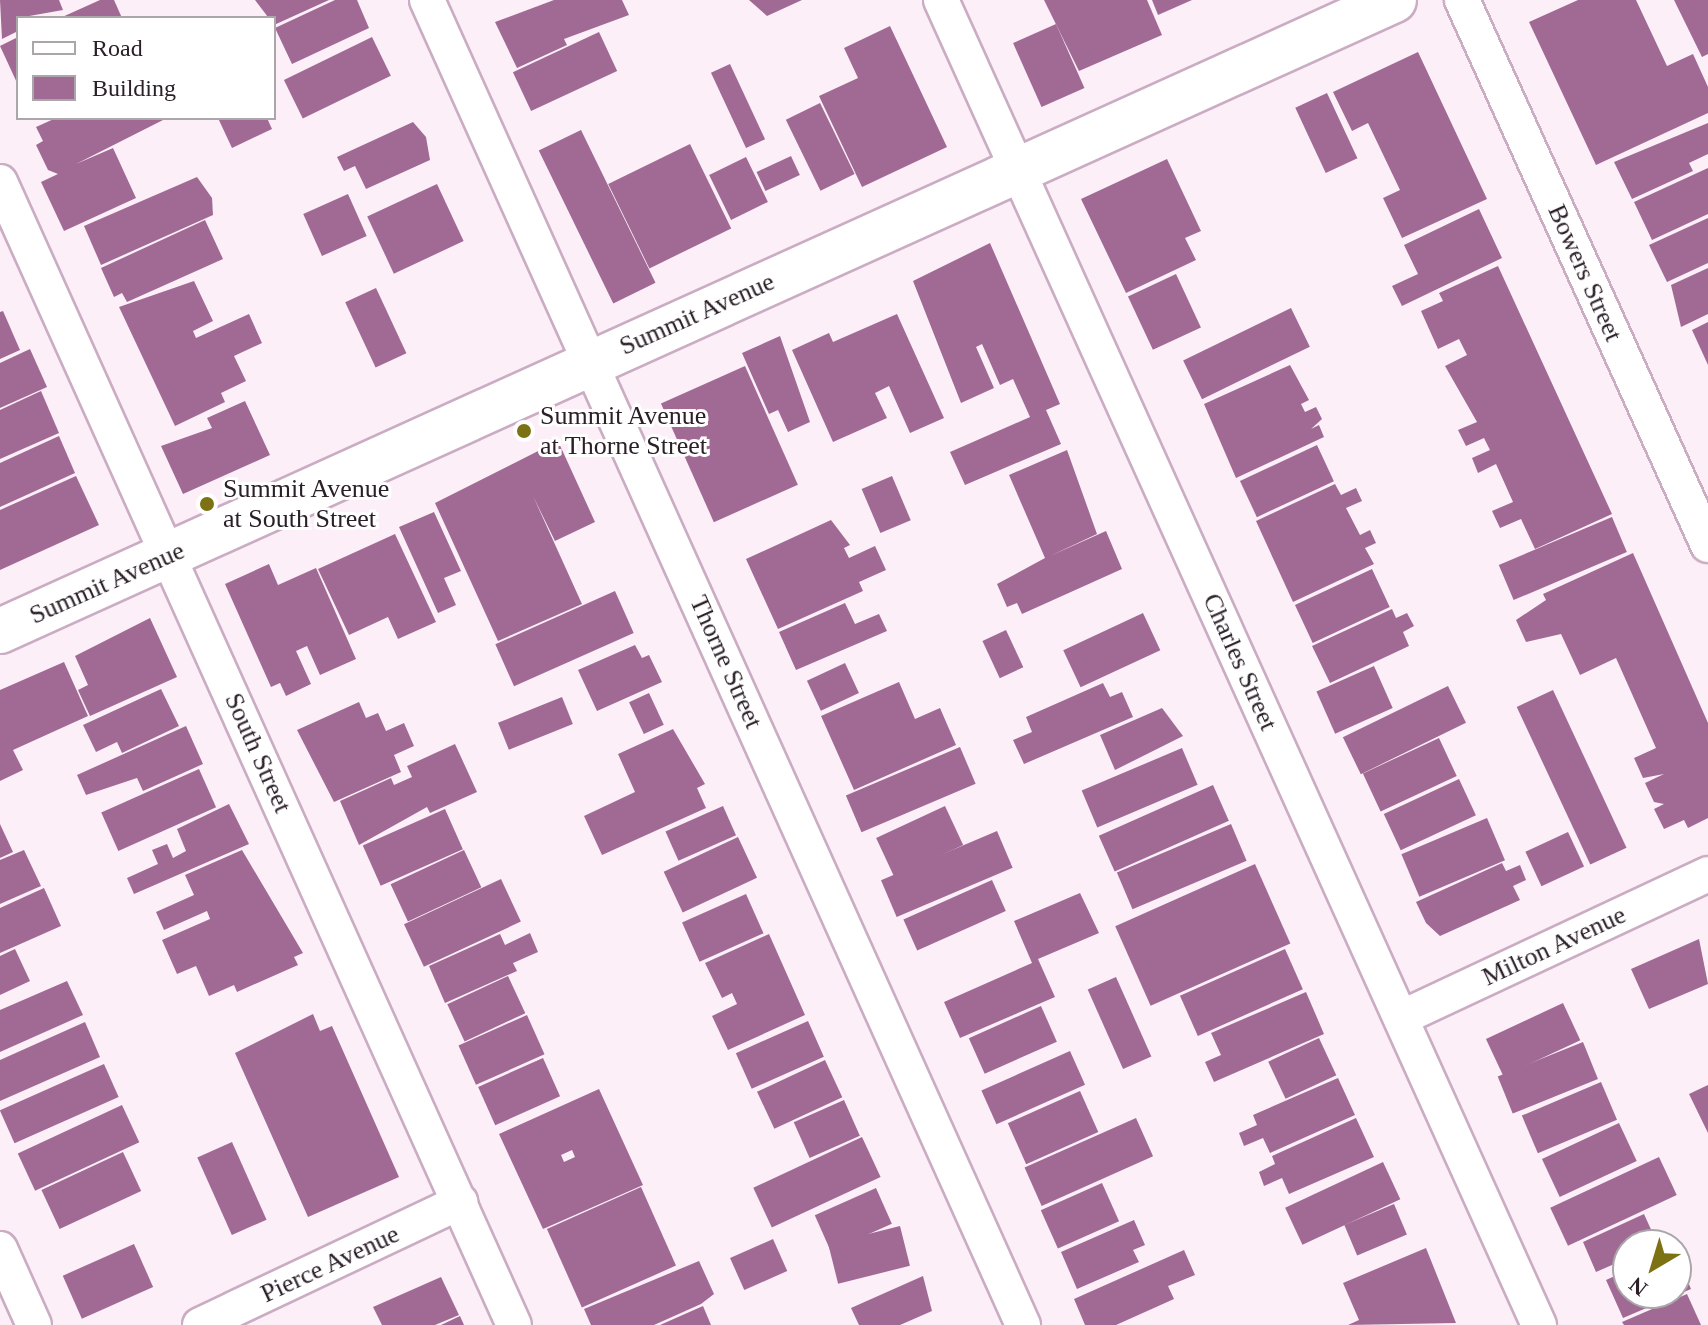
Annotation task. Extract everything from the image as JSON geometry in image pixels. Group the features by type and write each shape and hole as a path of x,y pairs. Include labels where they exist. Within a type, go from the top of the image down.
{"street":[{"name":"Thorne Street","path":"427,0 1023,1325"},
{"name":"Charles Street","path":"941,0 1539,1325"},
{"name":"Summit Avenue","path":"0,631 1394,0"},
{"name":"Bowers Street","path":"1462,0 1708,545"},
{"name":"South Street","path":"2,190 514,1325"},
{"name":"Milton Avenue","path":"1401,1018 1708,874"},
{"name":"Pierce Avenue","path":"200,1325 460,1202"},
{"path":"0,1249 34,1325"}],"building":[{"path":"0,0 59,0 63,10 16,16 16,32 2,39"},
{"path":"100,0 114,0 121,16 64,16"},
{"path":"255,0 329,0 276,24 276,16 267,16"},
{"path":"335,0 357,0 369,28 292,64 276,28"},
{"path":"554,0 622,0 629,15 564,39 567,45 517,68 495,22"},
{"path":"749,0 802,0 767,16"},
{"path":"1044,0 1147,0 1162,35 1079,71"},
{"path":"1152,0 1192,0 1158,15"},
{"path":"1578,0 1636,0 1667,66 1693,54 1708,87 1708,113 1596,165 1529,22"},
{"path":"1674,0 1708,0 1708,54 1702,57"},
{"path":"1056,24 1084,88 1042,107 1013,43"},
{"path":"890,26 947,147 862,187 819,96 858,78 844,48"},
{"path":"599,32 617,71 531,111 513,72"},
{"path":"372,37 391,76 303,119 284,80"},
{"path":"16,38 16,81 0,46"},
{"path":"1418,52 1487,199 1402,238 1383,198 1400,190 1368,123 1352,131 1333,92"},
{"path":"730,64 765,139 746,148 711,73"},
{"path":"1327,93 1357,158 1326,173 1295,108"},
{"path":"820,103 855,174 820,191 786,120"},
{"path":"52,120 163,120 76,164 113,148 136,198 64,231 41,182 58,174 48,170 36,145 43,141 36,127"},
{"path":"219,120 268,120 272,129 232,148"},
{"path":"413,122 426,137 430,160 366,189 355,166 344,171 337,157"},
{"path":"1708,123 1708,154 1689,163 1693,171 1632,199 1614,162"},
{"path":"581,130 656,283 613,303 539,151"},
{"path":"690,144 731,228 649,268 608,184"},
{"path":"791,156 800,175 765,191 757,172"},
{"path":"746,157 768,202 731,220 709,175"},
{"path":"1167,159 1201,231 1185,238 1196,260 1126,293 1081,199"},
{"path":"1708,168 1708,214 1652,240 1634,202"},
{"path":"197,177 212,198 213,215 101,265 84,226"},
{"path":"437,184 464,241 394,274 367,217"},
{"path":"348,194 367,236 322,256 303,214"},
{"path":"1479,209 1502,258 1402,306 1392,286 1418,274 1404,245"},
{"path":"1708,218 1708,263 1667,282 1649,245"},
{"path":"205,220 223,259 127,302 122,293 114,297 101,268"},
{"path":"990,243 1060,404 1046,410 1061,444 965,485 950,452 1030,417 1013,379 1000,385 982,344 976,347 994,388 961,403 913,281"},
{"path":"1498,266 1612,514 1535,549 1521,519 1500,528 1492,511 1513,502 1496,464 1478,473 1472,458 1490,450 1484,438 1466,446 1458,430 1477,422 1445,366 1467,355 1459,339 1438,349 1421,311 1443,301 1439,293"},
{"path":"1708,268 1708,314 1681,327 1671,285"},
{"path":"1176,274 1201,327 1153,350 1128,296"},
{"path":"194,281 213,321 193,331 196,338 249,314 262,343 234,356 246,381 221,393 225,402 175,426 119,307"},
{"path":"376,288 406,353 376,368 345,302"},
{"path":"1291,308 1310,347 1202,399 1183,361"},
{"path":"3,311 20,350 0,359 0,312"},
{"path":"897,314 944,418 910,433 889,386 875,393 887,418 833,442 792,350 829,333 833,342"},
{"path":"1708,322 1708,365 1692,330"},
{"path":"780,336 810,422 788,432 778,410 769,414 742,353"},
{"path":"30,349 47,387 0,408 0,363"},
{"path":"1290,365 1309,400 1301,404 1305,412 1316,407 1322,419 1311,429 1319,425 1324,437 1236,478 1204,404"},
{"path":"745,366 798,485 714,522 661,403"},
{"path":"41,391 59,433 0,459 0,410"},
{"path":"245,401 270,455 183,494 161,446 212,428 207,418"},
{"path":"59,436 75,473 0,507 0,463"},
{"path":"558,441 595,522 555,541 533,496 582,604 498,641 435,503"},
{"path":"1317,445 1334,481 1257,517 1240,481"},
{"path":"1067,450 1097,534 1050,556 1106,531 1122,569 1022,614 1017,603 1007,607 997,584 1045,558 1009,475"},
{"path":"76,476 99,525 0,570 0,510"},
{"path":"892,476 911,520 880,533 862,489"},
{"path":"1335,484 1341,495 1356,488 1362,501 1346,508 1360,535 1370,530 1376,543 1365,548 1374,564 1293,602 1256,521"},
{"path":"434,512 461,571 444,578 456,605 438,613 399,527"},
{"path":"1612,517 1627,552 1514,600 1499,565"},
{"path":"831,520 850,545 844,548 849,558 875,546 886,570 859,582 863,591 778,629 746,559"},
{"path":"395,534 436,622 398,639 388,617 349,635 318,569"},
{"path":"1633,553 1708,723 1708,818 1688,828 1684,820 1664,829 1654,809 1664,804 1654,802 1645,783 1664,774 1643,778 1634,758 1656,748 1616,658 1580,675 1561,634 1526,642 1516,620 1546,600 1543,594"},
{"path":"269,564 278,585 316,568 356,659 320,675 307,646 296,651 311,684 286,696 280,683 271,687 225,584"},
{"path":"1372,569 1390,607 1313,643 1295,605"},
{"path":"615,591 634,633 514,686 495,644"},
{"path":"845,603 855,624 879,614 887,631 796,670 779,632"},
{"path":"1392,609 1396,618 1407,613 1414,626 1403,632 1409,646 1330,683 1312,646"},
{"path":"1143,613 1160,650 1081,687 1063,650"},
{"path":"150,618 177,677 90,716 78,690 88,685 75,656"},
{"path":"1006,630 1023,667 1000,678 982,641"},
{"path":"635,645 642,658 649,655 662,682 597,711 578,670"},
{"path":"64,662 88,716 13,750 23,770 0,781 0,690"},
{"path":"845,663 859,693 821,711 807,681"},
{"path":"1374,666 1393,708 1335,734 1316,692"},
{"path":"899,682 915,719 940,708 956,745 854,790 821,716"},
{"path":"1103,683 1110,697 1122,692 1133,717 1024,764 1013,740 1032,732 1026,717"},
{"path":"1448,686 1466,723 1361,774 1343,737"},
{"path":"161,689 179,726 122,753 117,742 96,752 83,725"},
{"path":"1553,690 1627,848 1590,865 1517,707"},
{"path":"649,693 664,725 644,734 629,702"},
{"path":"562,697 573,724 509,750 498,723"},
{"path":"359,702 366,718 378,713 386,731 404,723 414,746 394,755 401,772 334,802 297,730"},
{"path":"1162,708 1183,736 1115,770 1100,735"},
{"path":"186,726 203,764 143,791 137,778 86,795 77,775"},
{"path":"673,729 705,784 697,788 706,808 602,855 584,816 635,792 618,754"},
{"path":"1439,738 1457,776 1381,812 1363,773"},
{"path":"455,744 477,792 430,813 427,807 359,845 340,801 391,778 394,785 412,777 407,766"},
{"path":"960,747 976,784 861,832 846,795"},
{"path":"1182,748 1198,785 1097,827 1082,791"},
{"path":"199,769 216,807 118,851 101,813"},
{"path":"1459,779 1476,815 1401,850 1384,814"},
{"path":"1213,785 1229,821 1115,871 1099,836"},
{"path":"229,804 249,844 134,894 127,878 158,864 152,850 167,844 173,858 186,851 177,829"},
{"path":"723,806 736,835 678,861 665,832"},
{"path":"945,806 963,845 894,877 876,838"},
{"path":"445,809 463,849 381,886 363,846"},
{"path":"1487,818 1505,860 1419,897 1401,854"},
{"path":"0,824 13,852 0,858"},
{"path":"1231,824 1247,861 1132,909 1117,872"},
{"path":"997,831 1013,868 897,917 881,880"},
{"path":"1568,832 1584,866 1541,886 1525,852"},
{"path":"738,837 757,878 683,912 664,872"},
{"path":"24,850 41,886 0,904 0,860"},
{"path":"242,850 303,953 294,957 298,965 237,992 234,985 209,996 196,966 177,974 162,940 210,919 207,911 164,930 156,912 194,895 185,875"},
{"path":"464,850 481,887 408,921 391,884"},
{"path":"1502,863 1506,871 1520,865 1526,880 1513,886 1520,900 1440,936 1426,923 1416,902"},
{"path":"1255,864 1290,943 1151,1006 1115,926"},
{"path":"501,879 521,922 424,967 404,924"},
{"path":"992,880 1006,911 917,951 903,919"},
{"path":"44,888 61,926 0,953 0,908"},
{"path":"1080,893 1099,933 1038,959 1055,997 960,1038 944,1002 1032,963 1014,921"},
{"path":"746,894 763,933 700,962 682,922"},
{"path":"530,933 538,952 513,963 517,971 445,1003 429,966 500,934 505,945"},
{"path":"769,934 805,1015 728,1050 712,1016 737,1004 732,993 722,998 705,963"},
{"path":"1699,939 1708,984 1649,1009 1631,969"},
{"path":"15,949 30,981 0,995 0,956"},
{"path":"1285,949 1303,989 1198,1036 1180,996"},
{"path":"508,976 525,1013 465,1041 447,1004"},
{"path":"1116,977 1151,1056 1123,1069 1088,990"},
{"path":"67,981 83,1015 0,1052 0,1010"},
{"path":"1306,992 1324,1034 1214,1082 1205,1062 1221,1055 1211,1033"},
{"path":"1563,1003 1580,1040 1503,1076 1486,1039"},
{"path":"1041,1006 1057,1042 985,1074 969,1038"},
{"path":"313,1014 320,1031 332,1026 399,1177 308,1217 235,1053"},
{"path":"527,1015 544,1054 476,1085 458,1046"},
{"path":"808,1021 824,1057 752,1089 736,1053"},
{"path":"85,1022 100,1057 0,1101 0,1060"},
{"path":"1319,1038 1336,1075 1286,1099 1268,1062"},
{"path":"1583,1042 1598,1079 1513,1114 1498,1076"},
{"path":"1070,1051 1085,1085 996,1124 981,1090"},
{"path":"543,1058 560,1096 495,1125 478,1087"},
{"path":"825,1060 842,1097 774,1129 757,1092"},
{"path":"104,1064 119,1097 14,1143 0,1110"},
{"path":"1338,1078 1355,1115 1270,1153 1263,1138 1244,1146 1239,1133 1257,1125 1253,1115"},
{"path":"1601,1082 1617,1120 1538,1153 1522,1116"},
{"path":"1708,1085 1708,1133 1689,1094"},
{"path":"599,1089 643,1185 543,1229 499,1134","holes":["572,1150 575,1157 564,1162 561,1155"]},
{"path":"1080,1091 1098,1132 1026,1164 1008,1123"},
{"path":"844,1100 860,1136 810,1158 794,1122"},
{"path":"122,1105 139,1142 35,1191 18,1154"},
{"path":"1136,1118 1153,1156 1042,1206 1025,1168"},
{"path":"1356,1118 1374,1157 1289,1194 1282,1178 1264,1186 1259,1172 1275,1164 1272,1156"},
{"path":"1619,1123 1637,1161 1560,1197 1542,1159"},
{"path":"862,1137 881,1177 772,1228 753,1188"},
{"path":"232,1142 267,1220 232,1235 197,1157"},
{"path":"123,1152 141,1191 60,1229 41,1190"},
{"path":"1659,1157 1677,1195 1568,1246 1550,1208"},
{"path":"1383,1162 1400,1199 1302,1245 1285,1208"},
{"path":"1102,1183 1119,1221 1058,1249 1041,1210"},
{"path":"641,1187 676,1266 582,1307 547,1229"},
{"path":"876,1188 892,1224 831,1251 815,1215"},
{"path":"1394,1204 1407,1234 1357,1255 1344,1225"},
{"path":"1644,1214 1651,1229 1612,1229 1612,1265 1596,1272 1583,1242"},
{"path":"1134,1220 1145,1245 1133,1250 1139,1262 1077,1289 1061,1252"},
{"path":"900,1226 910,1266 838,1284 828,1244"},
{"path":"773,1239 787,1271 744,1290 730,1258"},
{"path":"134,1244 153,1287 82,1319 63,1276"},
{"path":"1426,1248 1456,1323 1348,1325 1359,1320 1343,1283"},
{"path":"1184,1250 1195,1275 1168,1286 1174,1299 1116,1325 1085,1325 1074,1299"},
{"path":"699,1261 714,1294 701,1304 654,1325 591,1325 584,1309"},
{"path":"923,1276 932,1311 900,1325 859,1325 851,1308"},
{"path":"441,1277 459,1315 435,1325 382,1325 373,1307"},
{"path":"1612,1277 1612,1293 1606,1280"},
{"path":"1692,1305 1701,1325 1624,1325 1622,1322 1652,1309 1692,1309"},
{"path":"703,1306 711,1325 660,1325"},
{"path":"1619,1309 1644,1309 1623,1318"},
{"path":"460,1316 464,1325 441,1325"}],"place":[{"name":"Summit Avenue at Thorne Street","path":"524,431"},
{"name":"Summit Avenue at South Street","path":"207,504"}]}
